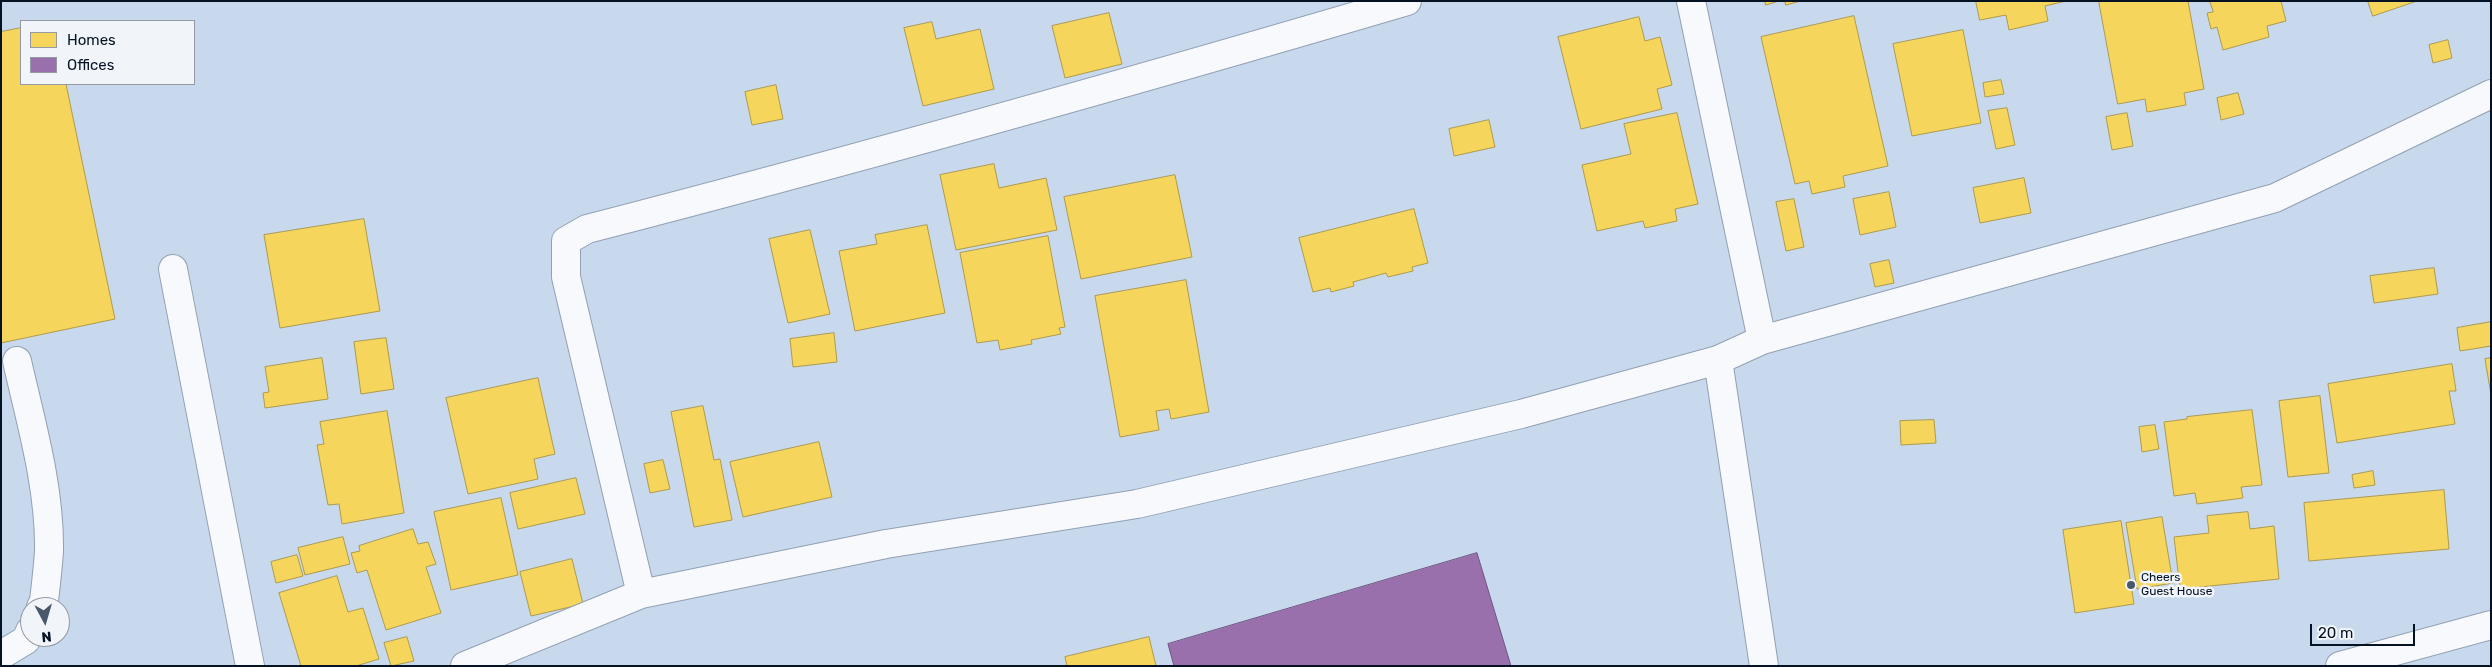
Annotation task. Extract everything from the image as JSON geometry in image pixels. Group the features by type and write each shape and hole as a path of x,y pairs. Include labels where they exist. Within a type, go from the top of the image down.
{"main road":[{"path":"640,594 566,277 566,242 588,229 773,181 1142,79 1407,1"},
{"path":"1691,1 1762,340"},
{"path":"465,666 640,594 886,544 1137,504 1521,414 1718,360 1762,340 2275,198 2491,94"},
{"path":"174,269 250,666"},
{"path":"1718,360 1764,666"},
{"path":"17,361 39,461 46,515 49,550 44,597"},
{"path":"2340,666 2491,625"},
{"path":"1,655 20,644"}],"building: Homes":[{"path":"1765,1 1779,1 1766,5"},
{"path":"1785,1 1801,1 1786,5"},
{"path":"1976,1 2066,1 2045,6 2048,21 2009,30 2006,15 1980,20"},
{"path":"2099,1 2188,1 2204,89 2184,93 2186,105 2147,112 2145,99 2118,104"},
{"path":"2210,1 2281,1 2286,21 2267,26 2269,37 2223,50 2217,27 2211,29 2207,13 2213,12"},
{"path":"2368,1 2417,1 2373,16"},
{"path":"1109,13 1122,64 1065,78 1052,26"},
{"path":"1854,16 1888,166 1843,176 1845,187 1812,194 1809,181 1795,184 1761,37"},
{"path":"1639,17 1645,41 1660,37 1672,85 1657,89 1662,109 1581,129 1558,37"},
{"path":"932,22 936,39 980,29 994,89 923,106 904,28"},
{"path":"20,28 20,85 66,85 115,319 1,343 1,32"},
{"path":"1963,30 1981,123 1912,136 1893,44"},
{"path":"2448,40 2452,58 2433,63 2429,45"},
{"path":"2001,80 2004,94 1985,97 1983,83"},
{"path":"776,85 783,119 752,125 745,92"},
{"path":"2238,93 2244,114 2221,120 2217,98"},
{"path":"2007,108 2015,145 1996,149 1988,111"},
{"path":"1677,113 1698,204 1675,209 1677,221 1645,228 1643,221 1597,231 1582,165 1631,154 1624,124"},
{"path":"2127,113 2133,146 2112,150 2106,117"},
{"path":"1489,120 1495,147 1454,156 1449,129"},
{"path":"994,164 999,188 1046,178 1057,230 956,250 940,175"},
{"path":"1175,175 1192,257 1081,279 1064,197"},
{"path":"2024,178 2031,213 1980,223 1973,188"},
{"path":"1889,192 1896,227 1860,235 1853,199"},
{"path":"1794,199 1804,247 1786,251 1776,202"},
{"path":"1414,209 1428,263 1412,267 1413,271 1388,277 1386,273 1353,282 1354,286 1331,292 1330,288 1313,292 1299,238"},
{"path":"364,219 380,311 280,328 264,235"},
{"path":"927,225 945,313 855,331 839,251 877,244 875,235"},
{"path":"810,230 830,314 788,323 769,239"},
{"path":"1048,236 1065,327 1059,328 1061,334 1031,340 1032,344 1000,350 998,340 977,343 960,253"},
{"path":"1889,260 1894,283 1875,287 1870,264"},
{"path":"2434,268 2438,294 2374,303 2370,276"},
{"path":"1186,280 1209,412 1171,419 1169,409 1156,411 1159,430 1120,437 1095,296"},
{"path":"2491,322 2491,346 2460,351 2457,328"},
{"path":"834,333 837,362 793,367 790,339"},
{"path":"386,338 394,389 361,394 354,342"},
{"path":"322,358 328,399 265,408 263,393 269,392 265,367"},
{"path":"2491,358 2491,395 2485,359"},
{"path":"2452,364 2456,391 2449,391 2455,424 2337,443 2328,384"},
{"path":"538,378 555,454 534,459 538,479 468,494 446,398"},
{"path":"2320,396 2329,473 2288,477 2279,401"},
{"path":"703,406 714,460 720,459 732,520 694,527 671,412"},
{"path":"2252,410 2262,485 2241,487 2243,498 2197,504 2195,493 2174,496 2164,422 2187,419 2187,417"},
{"path":"387,411 404,513 342,524 339,504 328,505 317,445 324,444 320,422"},
{"path":"1934,420 1936,443 1901,445 1900,421"},
{"path":"2155,425 2159,449 2142,452 2139,427"},
{"path":"819,442 832,497 743,517 730,462"},
{"path":"663,460 670,489 650,493 644,464"},
{"path":"2373,471 2375,485 2354,488 2352,475"},
{"path":"576,478 585,514 518,529 510,493"},
{"path":"2444,490 2449,549 2309,561 2304,503"},
{"path":"501,498 518,575 451,590 434,512"},
{"path":"2248,512 2250,529 2274,526 2279,579 2180,589 2174,537 2209,533 2207,516"},
{"path":"2162,517 2173,583 2137,589 2126,523"},
{"path":"2121,521 2134,604 2075,613 2063,530"},
{"path":"413,529 418,544 428,542 436,564 426,567 441,613 386,630 367,570 357,573 351,553 360,551 359,546"},
{"path":"343,537 350,564 305,575 298,548"},
{"path":"297,555 303,576 276,583 271,562"},
{"path":"572,559 583,604 531,616 520,572"},
{"path":"337,576 348,612 363,608 379,659 356,666 301,666 279,593"},
{"path":"407,637 414,661 391,666 384,643"},
{"path":"1149,637 1156,666 1067,666 1065,657"}],"building: Offices":[{"path":"1477,553 1511,666 1174,666 1168,644"}],"place":[{"name":"Cheers Guest House","path":"2131,585"}]}
